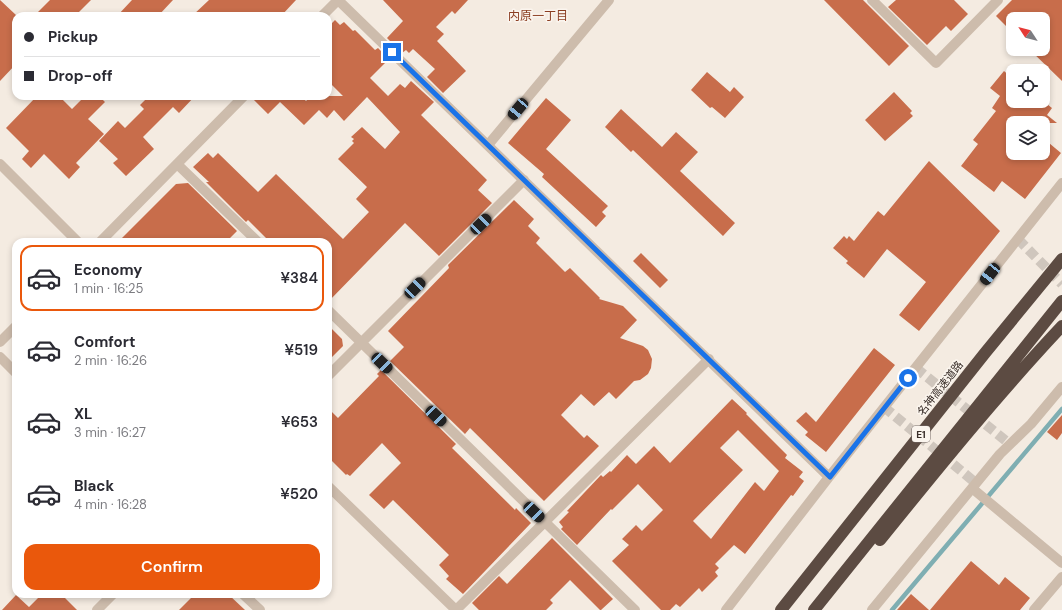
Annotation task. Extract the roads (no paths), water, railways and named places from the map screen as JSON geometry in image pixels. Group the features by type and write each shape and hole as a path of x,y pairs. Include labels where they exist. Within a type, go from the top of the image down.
{"highway":[{"name":"名神高速道路","path":"781,610 1062,258"},
{"name":"E1","path":"814,610 1062,301"},
{"path":"824,610 1004,389 1062,326"}],"street":[{"path":"326,12 338,0 830,477"},
{"path":"488,145 609,0"},
{"path":"872,0 936,63 998,0"},
{"path":"104,238 240,100"},
{"path":"0,164 74,238"},
{"path":"177,164 254,238"},
{"path":"332,372 524,180"},
{"path":"726,610 1062,183"},
{"path":"332,314 635,610"},
{"path":"0,342 12,330"},
{"path":"0,357 12,369"},
{"path":"332,490 456,610 709,359"},
{"path":"872,610 976,492 1000,454 1031,424 1062,387"},
{"path":"976,492 1062,563"},
{"path":"1034,610 1062,577"},
{"path":"97,610 109,598"},
{"path":"247,598 260,610"}],"waterway":[{"path":"892,610 1062,409"}],"tunnel":[{"path":"1018,239 1062,284"},
{"path":"916,368 1011,445"},
{"path":"884,407 977,484"}],"district":[{"name":"内原一丁目","path":"538,16"}]}
